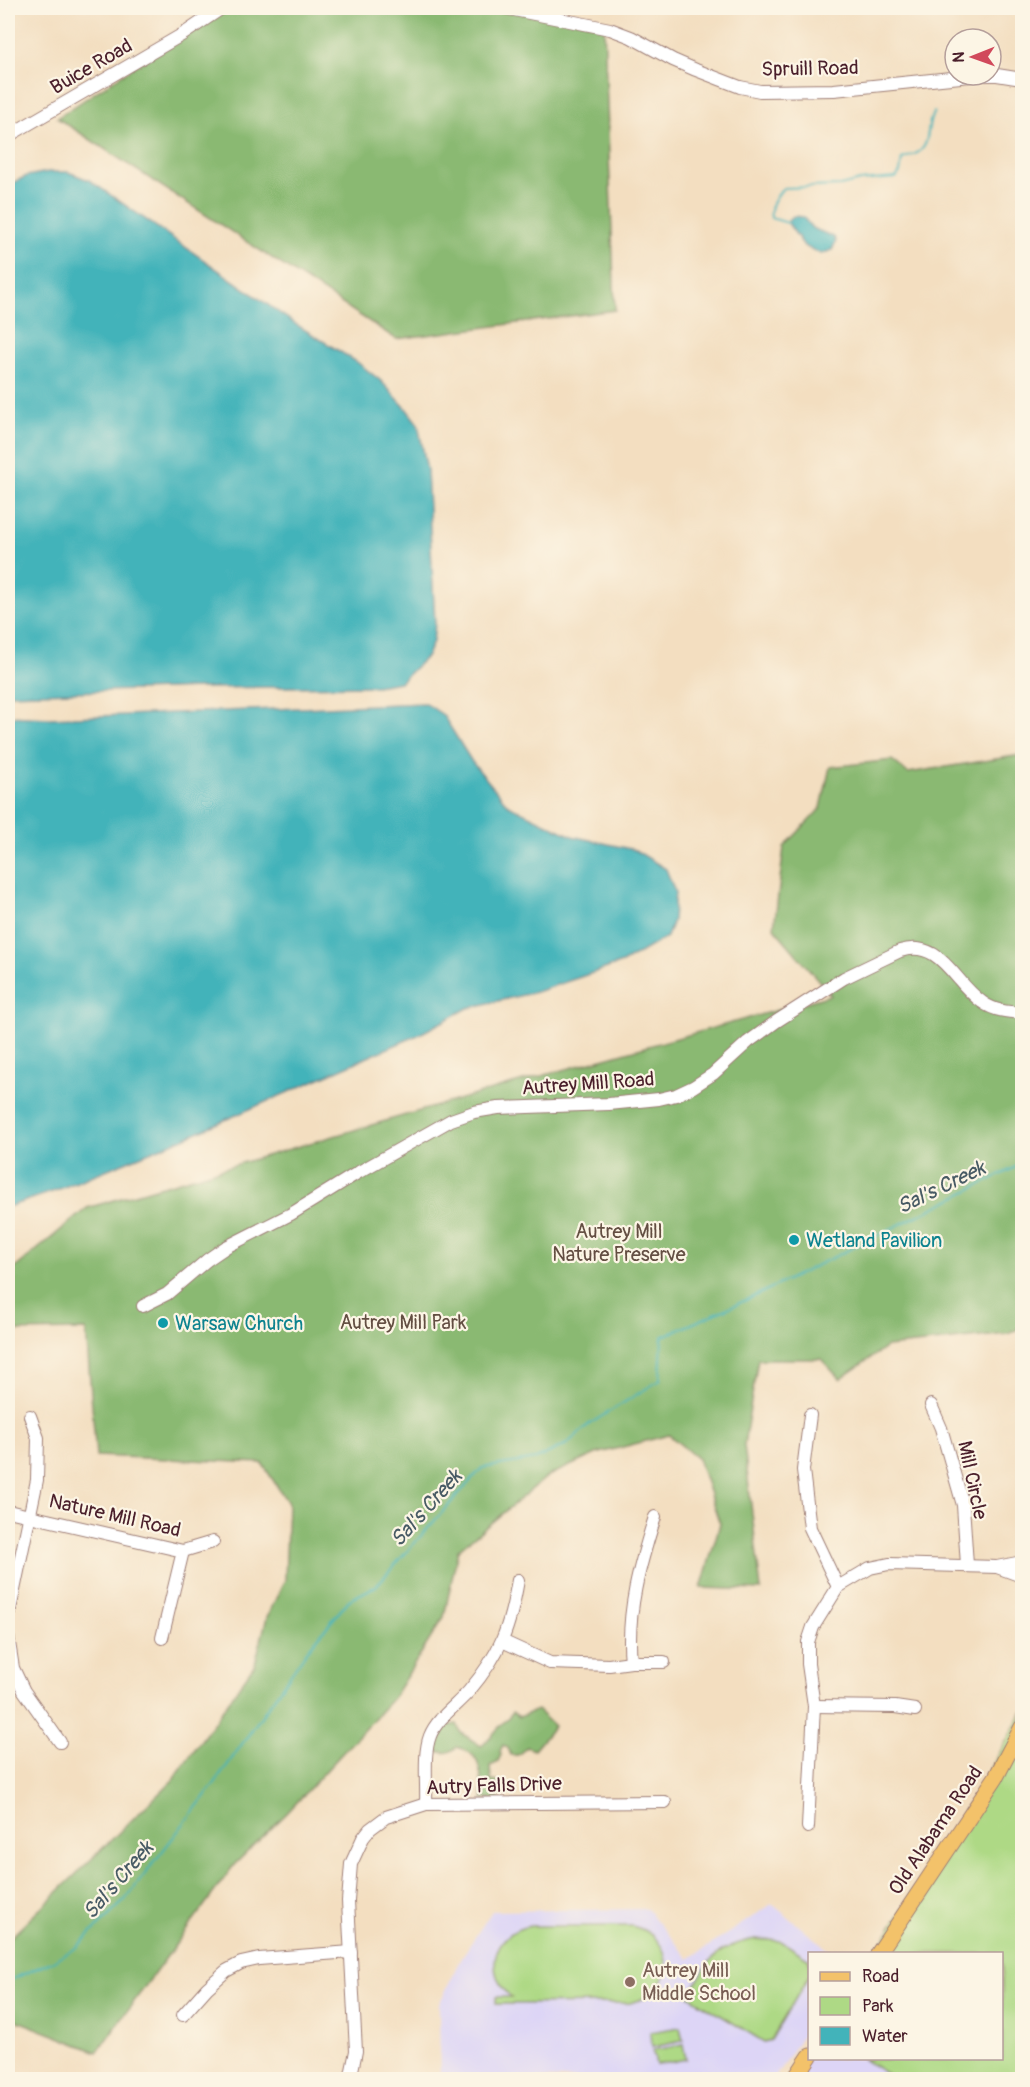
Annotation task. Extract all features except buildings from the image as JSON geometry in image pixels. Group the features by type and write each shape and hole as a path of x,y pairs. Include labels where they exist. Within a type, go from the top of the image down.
{"main road":[{"name":"Old Alabama Road","path":"879,1952 996,1777 1023,1727"},
{"path":"794,2079 808,2059"}],"street":[{"name":"Buice Road","path":"8,136 185,33 222,8"},
{"name":"Spruill Road","path":"504,8 610,29 631,37 696,70 740,87 760,91 834,90 980,75 1023,79"},
{"name":"Autrey Mill Road","path":"143,1306 167,1294 226,1247 291,1214 451,1120 474,1112 498,1108 609,1104 676,1095 713,1074 748,1042 844,978 908,948 922,948 936,954 982,1002 1006,1012 1023,1013"},
{"name":"Mill Circle","path":"932,1405 963,1505 967,1565"},
{"path":"810,1415 803,1470 810,1528 838,1587"},
{"path":"8,1619 37,1480 38,1438 30,1416"},
{"name":"Nature Mill Road","path":"8,1511 183,1551 213,1542"},
{"path":"631,1662 628,1638 631,1610 655,1517"},
{"path":"162,1638 183,1551"},
{"path":"997,1567 1023,1562"},
{"path":"808,1827 814,1706 808,1664 808,1642 813,1627 838,1587 870,1568 889,1564 997,1567 1023,1575"},
{"path":"426,1804 427,1752 430,1735 486,1670 512,1618 518,1580"},
{"path":"8,1636 13,1668 24,1691 60,1742"},
{"path":"502,1641 550,1663 609,1665 664,1662"},
{"path":"814,1706 895,1707 915,1710"},
{"name":"Autry Falls Drive","path":"350,2079 357,2051 348,1901 351,1864 363,1838 370,1829 386,1817 426,1804 665,1802"},
{"path":"183,2015 207,1988 226,1971 241,1963 259,1959 351,1952"}],"shaded area":[{"name":"Autrey Mill Middle School","path":"772,1904 831,1952 808,1952 808,2026 774,2079 440,2079 439,2004 464,1954 492,1911 647,1909 689,1959"},
{"path":"808,2060 865,2060 895,2079 790,2080"}],"green space":[{"path":"222,8 510,8 604,26 615,310 396,339 57,118"},
{"name":"Autrey Mill Nature Preserve","path":"1022,755 1022,1327 1008,1334 887,1347 840,1379 821,1359 758,1359 744,1445 761,1590 701,1588 720,1524 698,1459 669,1435 596,1454 548,1476 458,1550 444,1617 393,1698 288,1812 234,1865 97,2052 8,2017 8,1940 173,1780 255,1664 267,1617 285,1580 288,1503 262,1463 96,1456 86,1330 8,1331 8,1274 87,1208 502,1087 831,995 774,928 784,847 821,808 830,767 892,760 908,773"},
{"path":"537,1710 554,1726 534,1750 527,1747 518,1755 511,1755 508,1748 503,1745 497,1763 490,1766 491,1781 499,1782 499,1800 483,1799 481,1774 472,1754 457,1747 446,1753 434,1750 441,1732 452,1725 457,1724 461,1733 481,1746 513,1712 519,1717"},
{"path":"1022,1713 1022,2079 895,2079 865,2060 1003,2060 1003,1952 876,1952 987,1775"},
{"path":"531,1926 632,1926 647,1932 658,1941 664,1953 666,1965 663,1977 656,1988 645,1997 630,2003 496,2004 496,1997 511,1997 502,1987 497,1976 496,1954 508,1936"},
{"path":"755,1939 781,1941 808,1958 808,1978 771,2040 764,2042 689,1996 713,1958 729,1947"},
{"path":"680,2027 683,2041 652,2047 650,2032"},
{"path":"683,2045 686,2059 656,2065 653,2050"}],"water":[{"path":"48,172 68,172 89,180 297,325 357,362 381,381 418,424 427,470 435,624 433,641 427,656 400,682 376,686 201,688 8,694 8,185 27,176"},
{"path":"794,216 803,217 812,228 834,237 836,241 832,250 821,254 804,246 788,223 789,219"},
{"path":"425,703 443,715 472,762 508,805 572,836 635,850 666,869 675,892 673,920 667,937 622,963 536,992 468,1008 418,1035 184,1138 52,1192 8,1207 8,716 49,718"}],"waterway":[{"path":"788,223 771,218 772,206 783,188 840,186 860,181 896,178 900,172 902,159 917,153 925,145 934,112"},
{"name":"Sal's Creek","path":"8,1981 76,1948 125,1900 215,1783 306,1652 349,1600 376,1586 482,1468 536,1459 567,1444 588,1425 660,1380 662,1337 753,1297 1022,1164"}],"place":[{"name":"Wetland Pavilion","path":"794,1240"},
{"name":"Warsaw Church","path":"163,1323"},
{"name":"Autrey Mill Middle School","path":"630,1982"}],"park label":[{"name":"Autrey Mill Park","path":"403,1322"}]}
